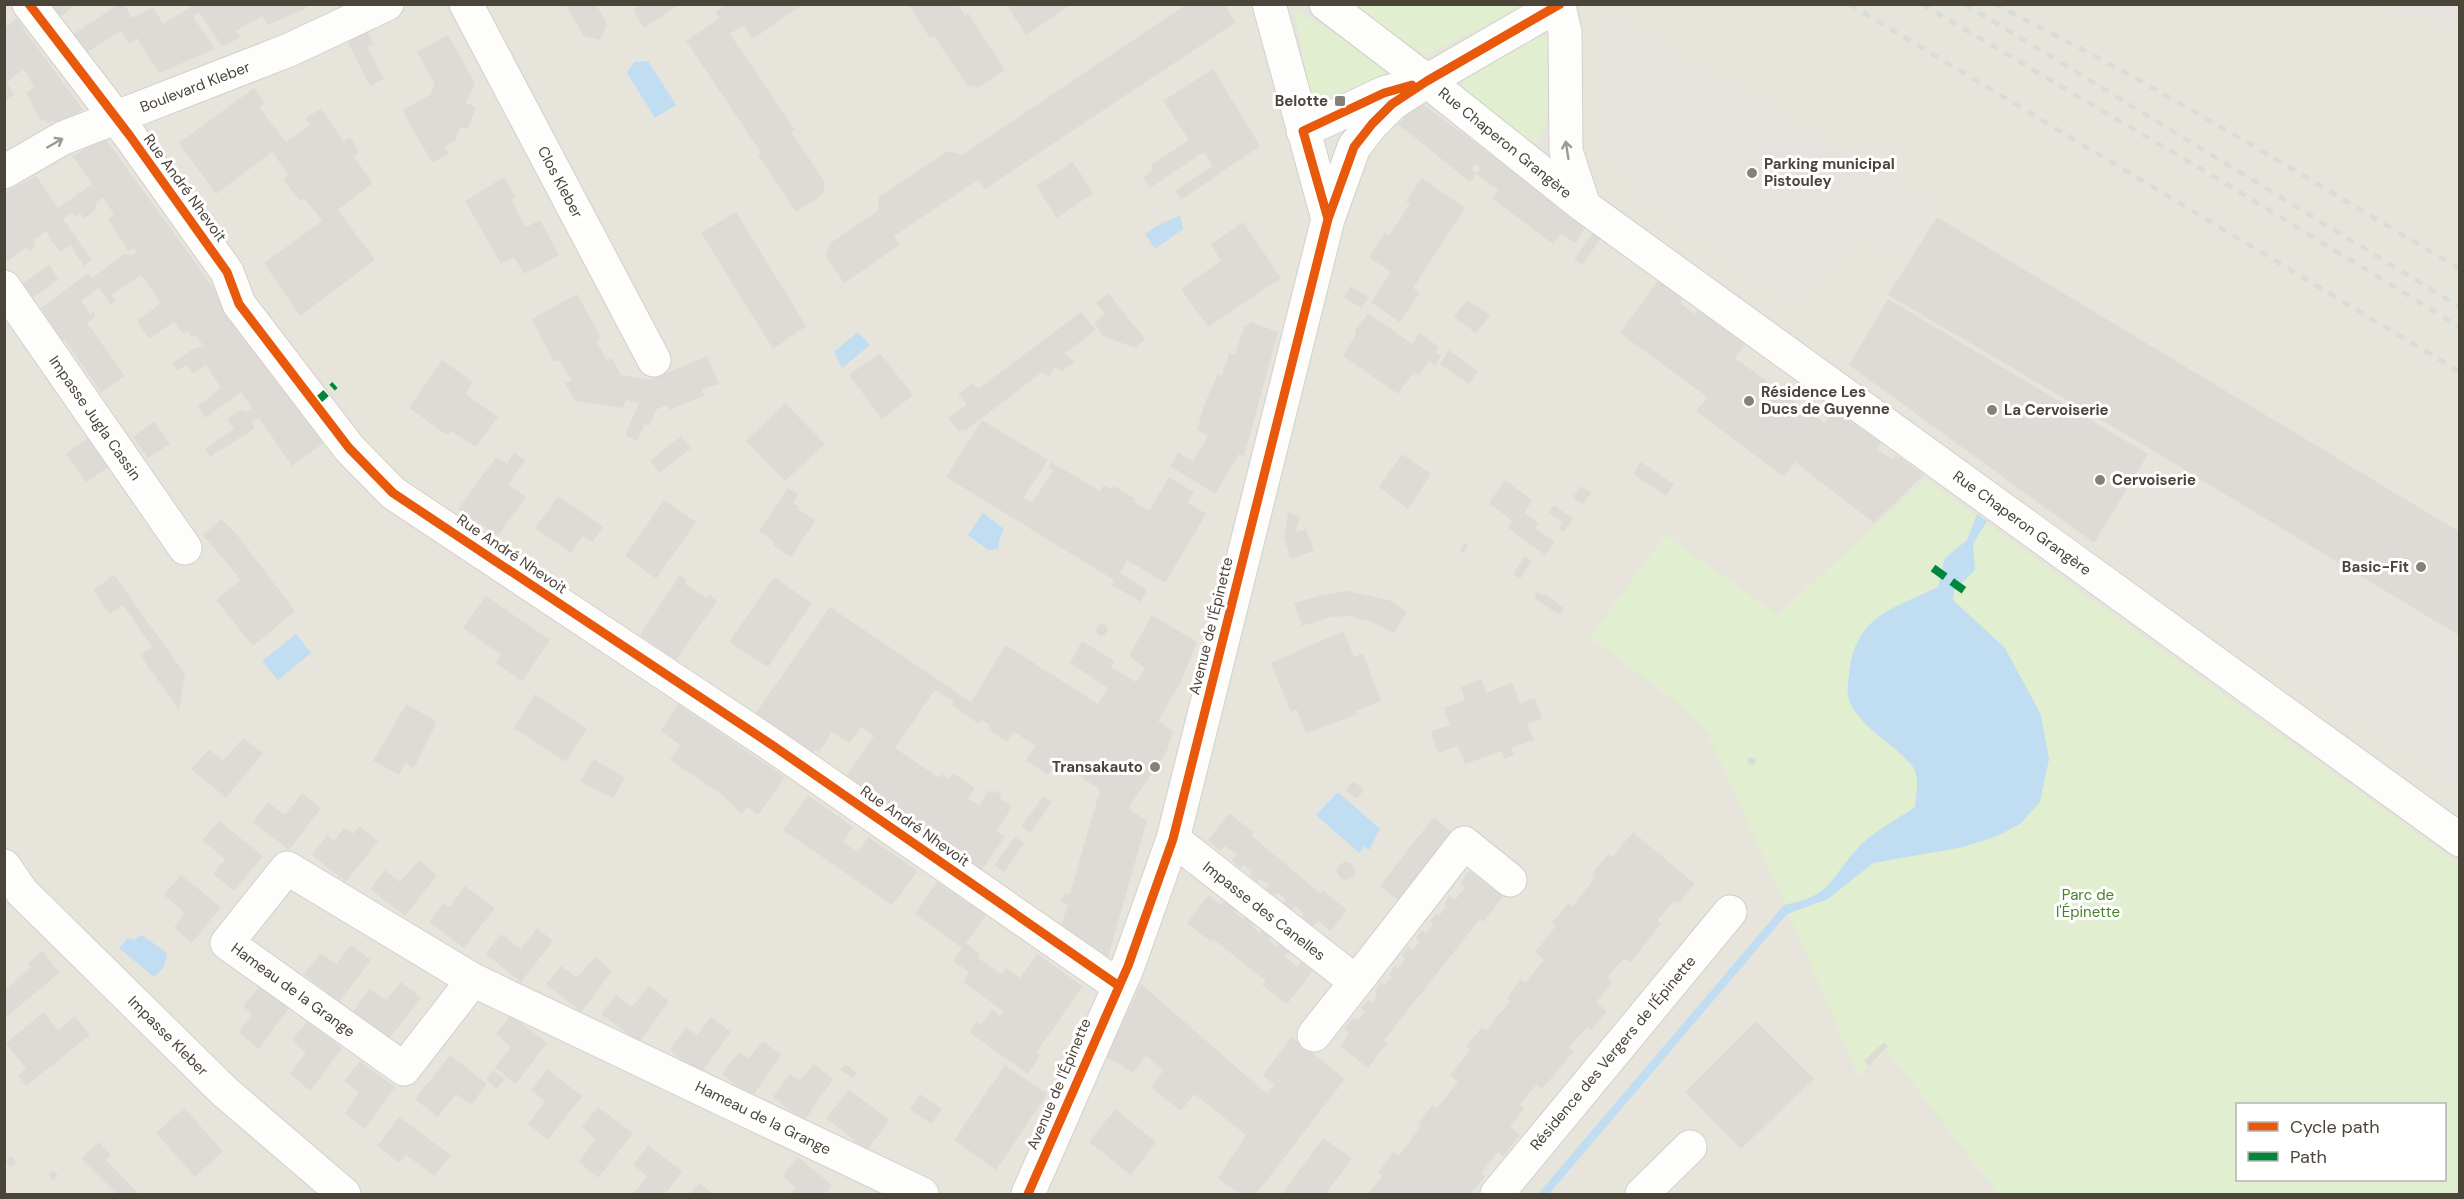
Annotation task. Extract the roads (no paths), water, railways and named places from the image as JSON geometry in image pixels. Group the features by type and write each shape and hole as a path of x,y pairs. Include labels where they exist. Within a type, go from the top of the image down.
{"street":[{"name":"Rue André Nhevoit","path":"28,4 116,117 227,272 239,304 349,448 393,493 781,752 1119,986"},
{"name":"Boulevard Kleber","path":"4,172 63,138 289,50 387,4"},
{"name":"Clos Kleber","path":"466,4 654,360"},
{"path":"1269,4 1328,219"},
{"name":"Rue Chaperon Grangère","path":"1326,4 1584,206 2460,840"},
{"name":"Avenue de l'Épinette","path":"1028,1194 1128,966 1173,839 1328,219 1354,147 1392,104 1427,81 1559,5"},
{"name":"Rue Chaperon Grangère","path":"1559,5 1565,32 1566,151 1584,206"},
{"name":"Avenue de l'Épinette","path":"1303,131 1384,93 1427,81"},
{"name":"Impasse Jugla Cassin","path":"4,287 185,548"},
{"name":"Impasse des Canelles","path":"1173,839 1356,982"},
{"path":"1314,1035 1464,843 1510,880"},
{"name":"Impasse Kleber","path":"4,866 22,892 217,1085 344,1194"},
{"name":"Hameau de la Grange","path":"473,980 404,1069 227,943 287,868 473,980 922,1194"},
{"name":"Résidence des Vergers de l'Épinette","path":"1497,1194 1730,912"},
{"path":"1642,1194 1690,1147"}],"water":[{"path":"648,61 676,105 655,118 627,73 634,62"},
{"path":"1180,216 1183,229 1155,249 1145,234 1162,223"},
{"path":"858,332 870,345 842,368 834,352"},
{"path":"983,513 1004,529 998,549 988,550 968,535"},
{"path":"1977,514 1987,521 1973,544 1975,570 1954,591 1953,600 2005,648 2041,715 2049,759 2040,802 2020,824 1997,836 1963,847 1873,863 1828,899 1787,914 1549,1194 1538,1194 1784,905 1812,897 1821,891 1863,842 1915,807 1917,781 1913,767 1867,726 1851,704 1848,688 1853,654 1859,639 1879,617 1938,587 1945,558 1967,540"},
{"path":"296,634 311,653 278,680 262,661"},
{"path":"1338,792 1380,829 1369,850 1365,846 1359,853 1316,815"},
{"path":"142,935 167,953 164,967 154,977 119,948 128,938 134,940"}],"railway":[{"path":"1849,4 2460,372"},
{"path":"1922,4 2233,188 2460,327"},
{"path":"1965,4 2460,307"},
{"path":"1994,4 2113,66 2460,269"}],"place":[{"name":"Belotte","path":"1340,101"},
{"name":"Parking municipal Pistouley","path":"1752,173"},
{"name":"Résidence Les Ducs de Guyenne","path":"1749,401"},
{"name":"La Cervoiserie","path":"1992,410"},
{"name":"Cervoiserie","path":"2100,480"},
{"name":"Basic-Fit","path":"2421,567"},
{"name":"Transakauto","path":"1155,767"}],"park label":[{"name":"Parc de l'Épinette","path":"2088,904"}]}
